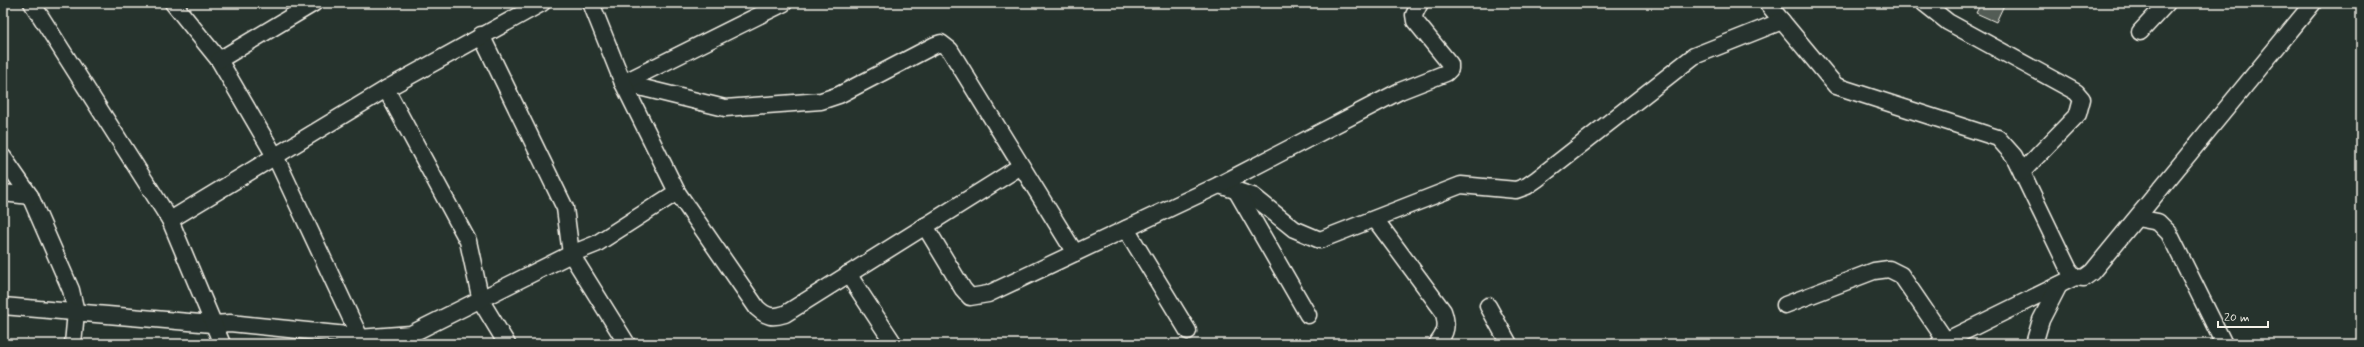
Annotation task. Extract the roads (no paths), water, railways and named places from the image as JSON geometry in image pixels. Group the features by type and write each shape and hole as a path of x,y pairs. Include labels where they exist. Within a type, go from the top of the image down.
{"street":[{"path":"32,3 170,220 212,324 222,344"},
{"path":"173,3 219,60 276,158 361,341"},
{"path":"219,60 314,3"},
{"path":"170,220 276,158 386,89 481,35 542,3"},
{"path":"591,3 623,83 677,192 757,308 765,315 773,317 785,314 1021,166"},
{"path":"623,83 784,3"},
{"path":"925,226 963,289 970,297 988,294 1219,185 1400,91 1446,73 1450,69 1450,64 1415,22 1414,15 1420,3"},
{"path":"1767,3 1836,86 1998,138 2014,156 2068,270 2075,277"},
{"path":"1924,3 1948,22 2076,92 2082,99 2078,114 2022,172"},
{"path":"1785,305 1874,271 1889,269 1901,275 1942,342 2075,277 2084,278 2092,272 2137,218 2221,113 2313,3"},
{"path":"2140,32 2166,4"},
{"path":"1219,185 1253,196 1300,233 1320,240 1461,185 1507,190 1527,186 1694,56 1782,21"},
{"path":"481,35 565,208 571,254 627,344"},
{"path":"623,83 725,108 821,101 839,95 941,43 950,50 1075,253"},
{"path":"386,89 468,241 481,301 507,344"},
{"path":"3,157 30,196 71,290 76,312 73,344"},
{"path":"1236,190 1308,315"},
{"path":"3,306 212,324 238,324 347,335 361,341 411,334 481,301 571,254 596,244 677,192"},
{"path":"3,193 30,196"},
{"path":"2137,218 2158,222 2169,234 2224,344"},
{"path":"1375,219 1443,311 1446,321 1446,330 1437,344"},
{"path":"1126,229 1188,331"},
{"path":"848,274 894,344"},
{"path":"2034,344 2041,320 2059,285"},
{"path":"1488,306 1509,344"}]}
